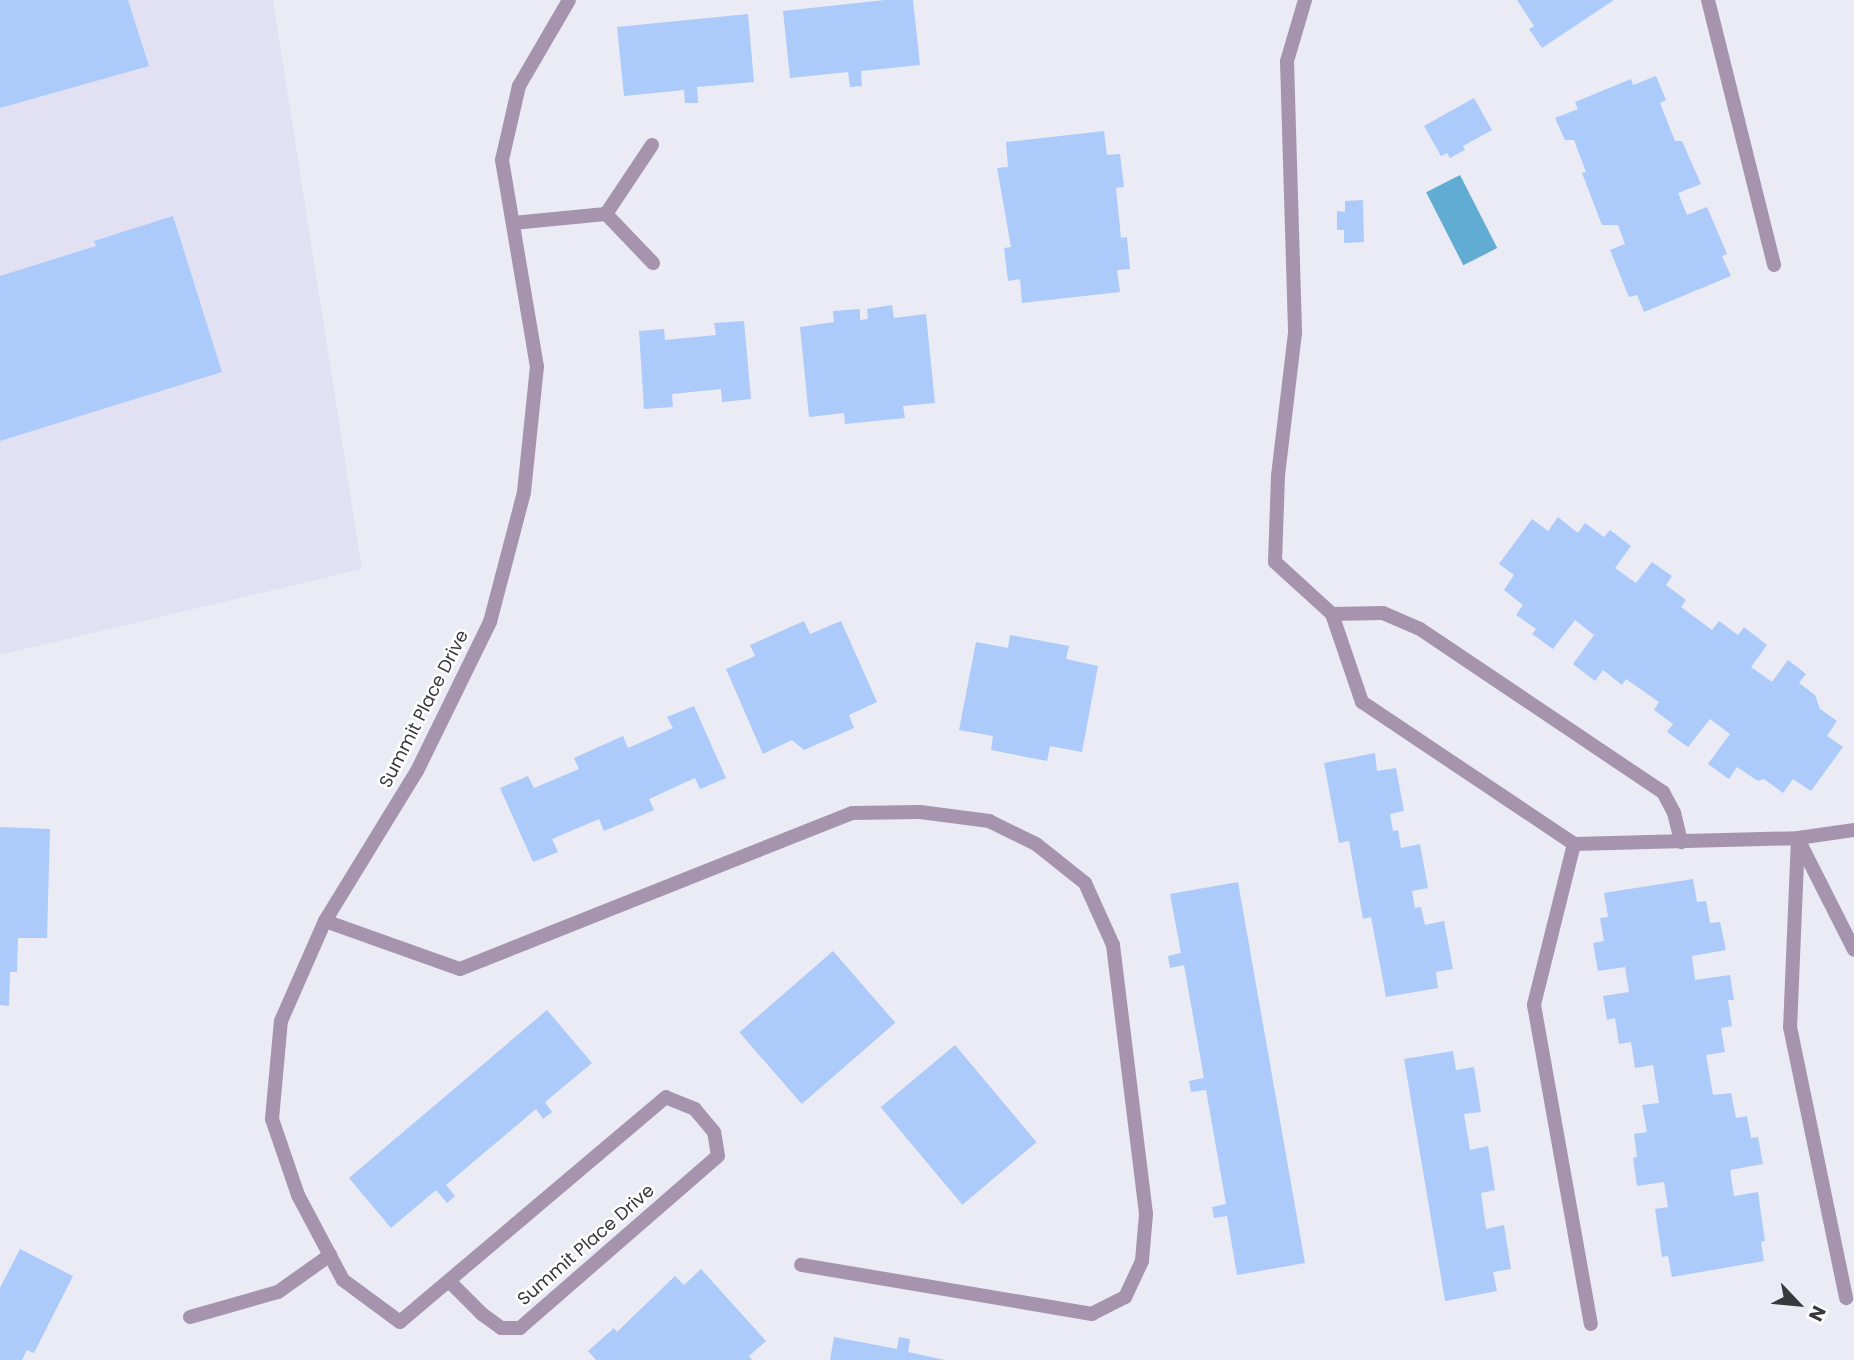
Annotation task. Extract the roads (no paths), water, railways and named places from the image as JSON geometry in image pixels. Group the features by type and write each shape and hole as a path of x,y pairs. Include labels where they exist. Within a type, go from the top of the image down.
{"street":[{"name":"Summit Place Drive","path":"449,1281 482,1314 501,1328 520,1328 718,1156 714,1132 695,1109 666,1097 400,1322 343,1280 298,1195 272,1119 281,1021 325,921 417,771 490,622 524,492 537,367 502,160 519,86 569,0"},
{"path":"1306,0 1287,61 1295,333 1278,476 1275,562 1332,614 1362,702 1574,844 1798,838 1854,830"},
{"path":"1708,0 1774,265"},
{"path":"606,214 652,145"},
{"path":"513,223 606,214"},
{"path":"606,214 653,263"},
{"path":"1332,614 1383,613 1420,629 1662,792 1674,813 1681,842"},
{"path":"325,921 460,969 852,813 920,812 989,821 1036,844 1085,883 1113,945 1146,1214 1142,1261 1125,1297 1092,1314 802,1265"},
{"path":"1798,838 1854,950"},
{"path":"1798,838 1790,1027 1846,1298"},
{"path":"1574,844 1534,1004 1591,1324"},
{"path":"190,1317 278,1292 330,1255"}],"water":[{"path":"1460,175 1497,248 1463,265 1426,192"}]}
